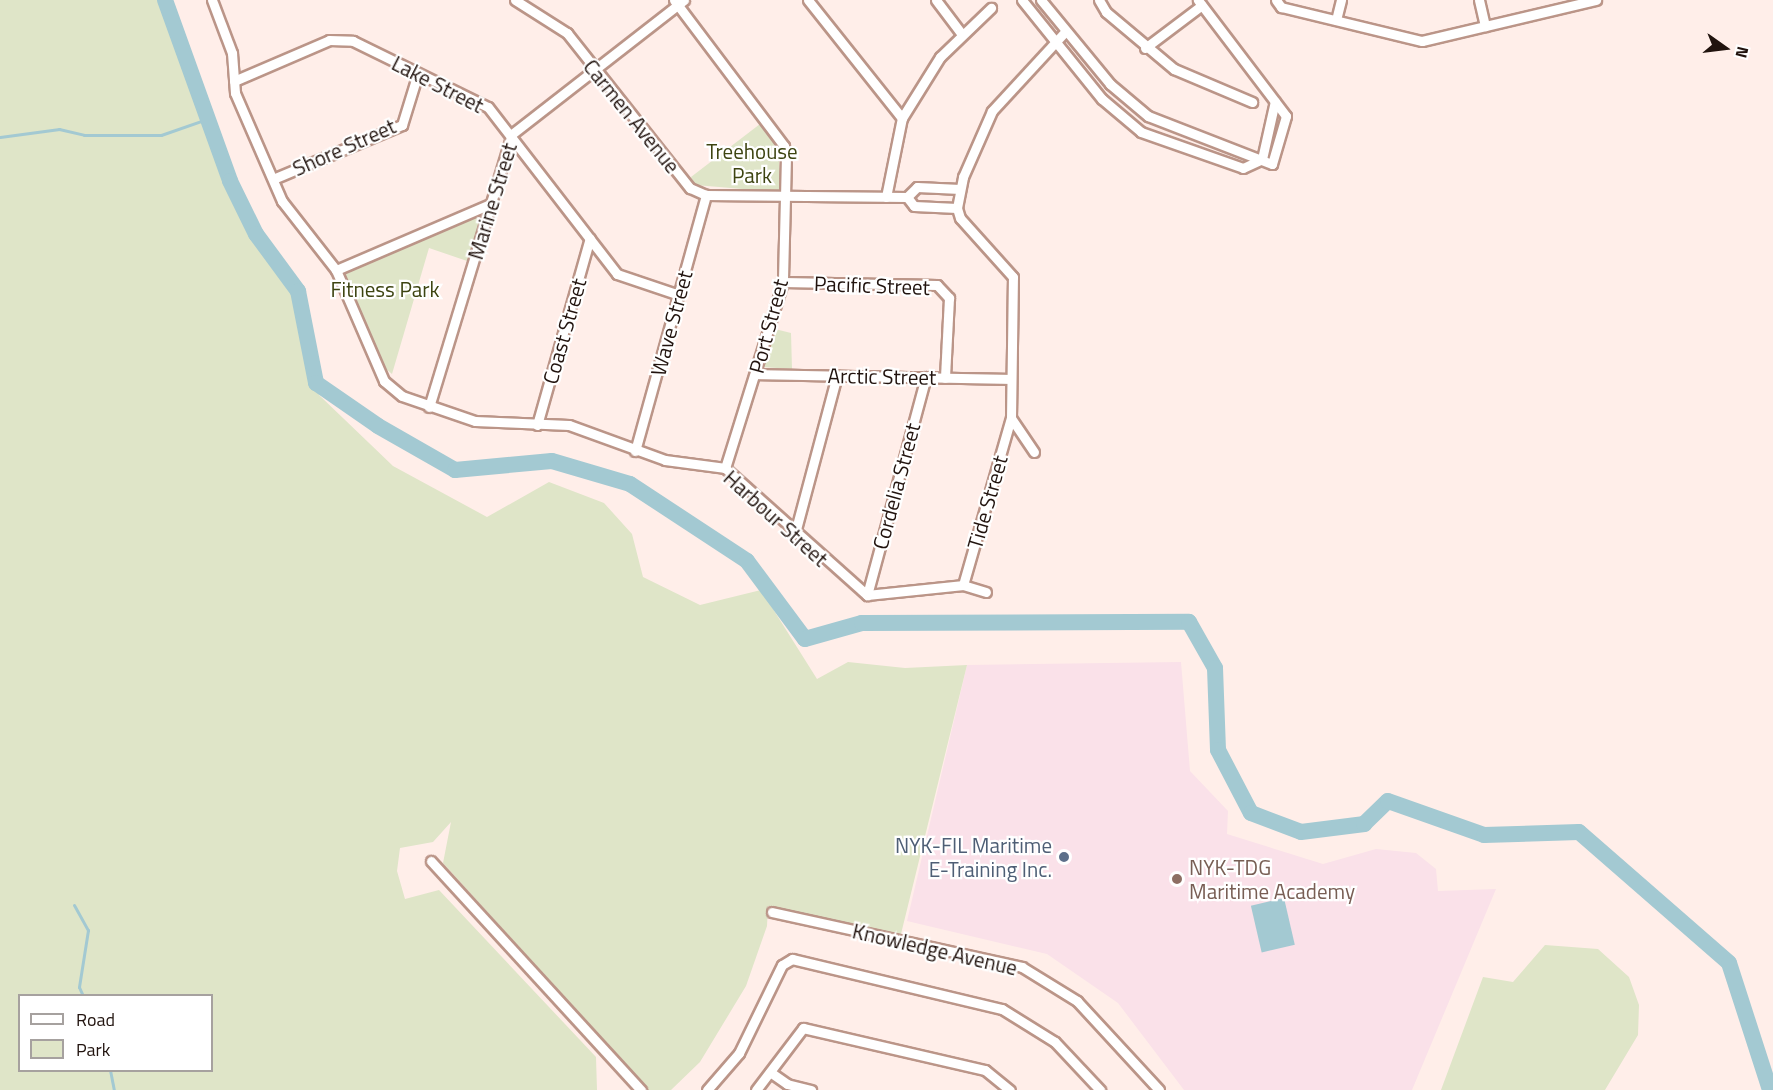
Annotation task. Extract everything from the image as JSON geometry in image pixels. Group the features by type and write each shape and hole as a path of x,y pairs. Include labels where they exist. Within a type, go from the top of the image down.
{"street":[{"name":"Harbour Street","path":"212,0 232,53 234,81 282,201 336,270 378,374 402,396 475,421 570,425 635,451 725,468 867,595"},
{"name":"Carmen Avenue","path":"515,0 567,33 690,188 706,195"},
{"path":"808,0 902,118"},
{"path":"936,0 961,33"},
{"path":"1022,0 1055,44 1102,99 1141,132 1243,168 1262,159"},
{"path":"1041,0 1110,84 1148,116 1272,164 1286,116 1200,3 1145,48"},
{"path":"1099,0 1145,48 1197,82 1252,102"},
{"path":"1276,0 1281,7 1422,41 1596,0"},
{"path":"1336,21 1341,0"},
{"path":"1479,0 1485,26"},
{"name":"Marine Street","path":"429,407 512,134 679,2"},
{"name":"Port Street","path":"679,2 784,146 783,282 725,468"},
{"path":"886,197 902,118 961,33 991,8"},
{"path":"1034,452 1011,418 1009,379 1013,277 960,218 957,208 960,189 992,111 1065,32"},
{"name":"Lake Street","path":"234,81 342,39 418,73 488,107 512,134 617,274 679,295"},
{"name":"Shore Street","path":"273,179 402,124 418,73"},
{"path":"1262,159 1275,101"},
{"path":"706,195 907,197 917,187 960,189"},
{"name":"Wave Street","path":"635,451 706,195"},
{"path":"907,197 914,206 957,208"},
{"path":"336,270 490,204"},
{"name":"Coast Street","path":"537,425 590,238"},
{"name":"Pacific Street","path":"783,282 937,285 949,298 945,378"},
{"name":"Arctic Street","path":"755,374 1009,379"},
{"path":"795,533 837,375"},
{"name":"Cordelia Street","path":"867,595 926,377"},
{"name":"Tide Street","path":"963,585 1011,418"},
{"path":"867,595 963,585 986,592"},
{"path":"431,861 641,1090"},
{"name":"Knowledge Avenue","path":"772,912 1022,967 1077,1001 1160,1090"},
{"path":"707,1090 739,1053 782,965 792,959 1002,1010 1055,1042 1100,1090"},
{"path":"756,1090 803,1028 985,1070 1010,1090"},
{"path":"770,1072 786,1084 811,1090"}],"shaded area":[{"name":"NYK-TDG Maritime Academy","path":"1181,662 1190,771 1228,811 1227,834 1323,864 1376,849 1416,853 1436,869 1438,891 1496,889 1412,1090 1184,1090 1118,1003 1047,954 907,921 967,665"}],"green space":[{"path":"0,0 165,0 230,181 256,234 298,291 319,395 393,466 487,517 549,482 604,503 632,534 643,577 700,605 761,590 817,679 848,662 905,668 967,665 901,934 768,906 767,926 746,986 700,1062 671,1090 648,1090 443,863 451,822 433,842 400,848 397,871 405,899 439,890 596,1057 597,1090 0,1090"},
{"name":"Treehouse Park","path":"760,124 779,147 780,192 695,185 691,177"},
{"name":"Fitness Park","path":"486,209 470,262 429,248 392,374 379,363 344,273"},
{"path":"775,329 791,333 792,369 762,367"},
{"path":"1545,945 1598,949 1629,977 1639,1005 1638,1035 1605,1090 1441,1090 1483,977 1513,982"}],"water":[{"path":"1284,898 1295,945 1262,952 1251,906"}],"waterway":[{"path":"165,0 230,181 256,234 298,291 316,383 378,426 455,470 552,461 630,484 747,561 805,639 862,623 1189,622 1215,668 1218,750 1251,813 1301,832 1364,824 1388,801 1484,835 1579,832 1729,963 1770,1090"},
{"path":"0,137 59,129 84,135 161,135 207,119"},
{"path":"74,905 88,930 79,987 82,994"},
{"path":"110,1072 114,1090"}],"place":[{"name":"NYK-FIL Maritime E-Training Inc.","path":"1064,857"},
{"name":"NYK-TDG Maritime Academy","path":"1177,879"}]}
